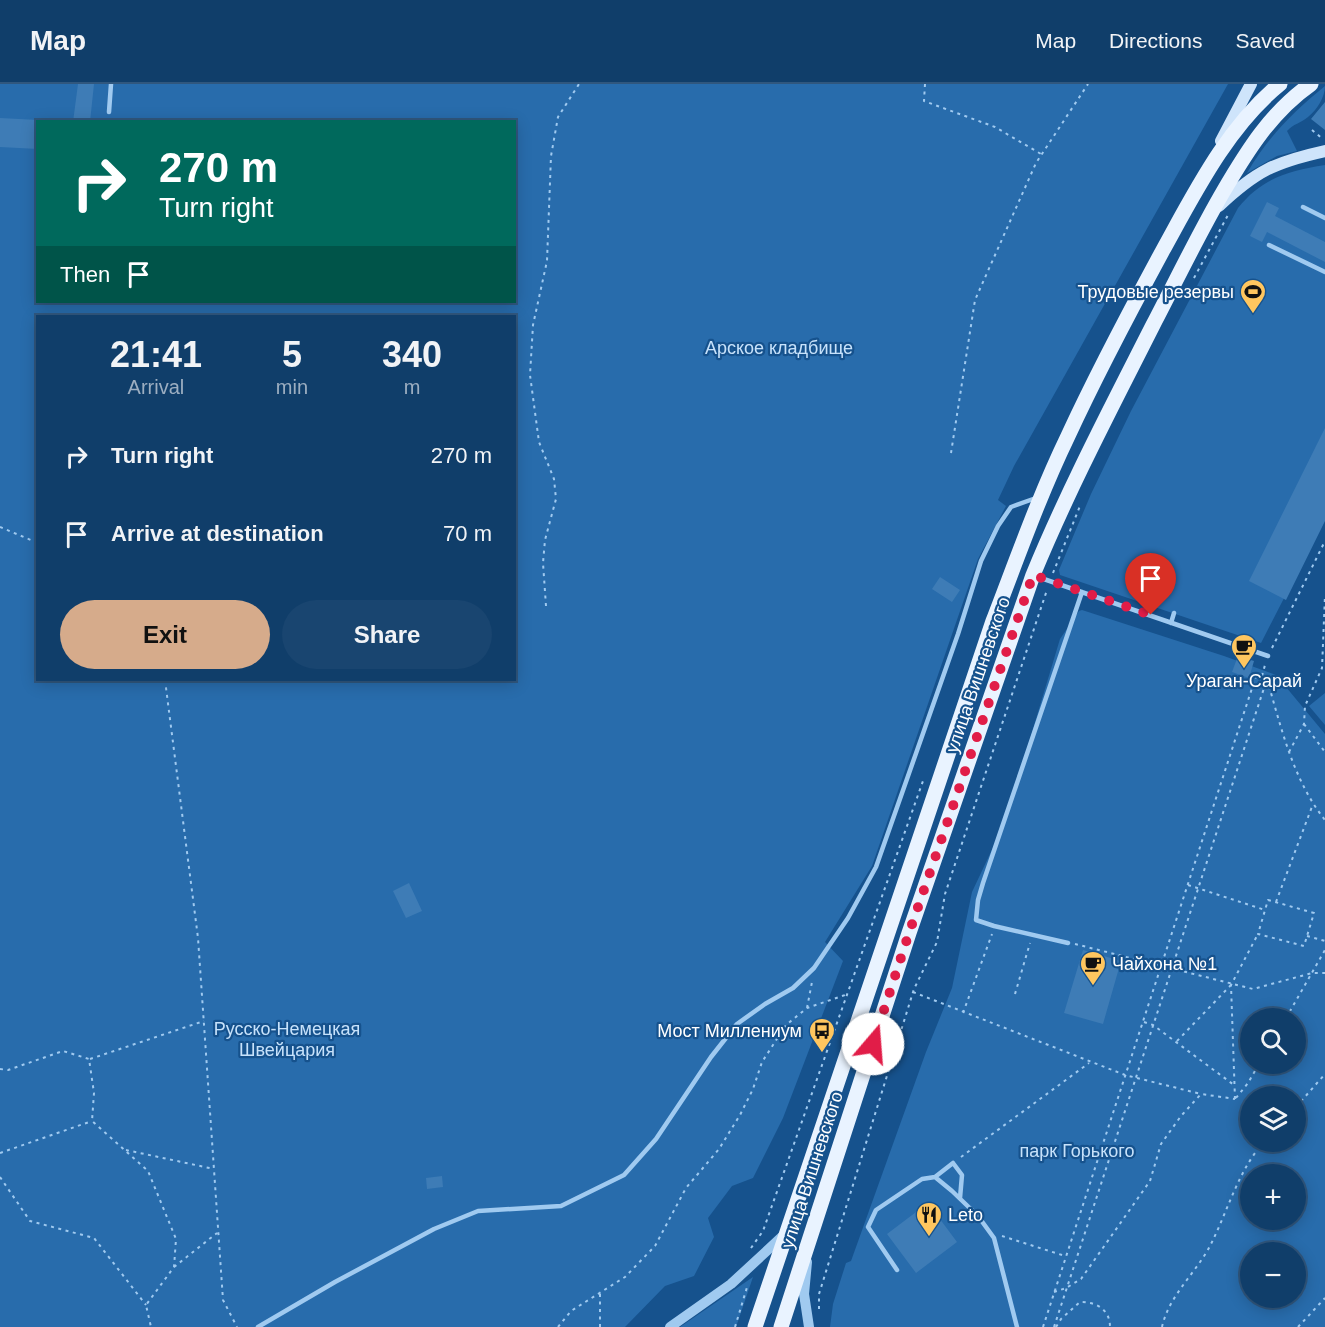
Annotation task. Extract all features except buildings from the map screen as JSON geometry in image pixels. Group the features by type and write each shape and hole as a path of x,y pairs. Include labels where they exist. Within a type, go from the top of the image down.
{"main road":[{"path":"1186,207 1251,84"},
{"name":"улица Вишневского","path":"755,1327 993,621 1042,496 1067,437 1136,299 1186,207 1235,132 1255,108 1280,84"},
{"name":"улица Вишневского","path":"781,1327 909,933 1033,575 1090,448 1211,213 1265,127 1282,108 1311,84"},
{"path":"1211,213 1242,183 1272,165 1325,151"}],"street":[{"path":"670,1327 731,1284 786,1234"},
{"path":"808,1245 804,1294 809,1327"}],"lane":[{"path":"109,112 111,84"},
{"path":"1303,207 1325,218"},
{"path":"1269,245 1325,272"},
{"path":"258,1327 335,1282 434,1229 478,1211 561,1206 624,1175 656,1139 736,1024 794,988 814,968 848,918 876,867 981,561 998,526 1011,507 1042,496"},
{"path":"1033,575 1268,656"},
{"path":"1068,943 976,920 978,900 1082,592"},
{"path":"1172,623 1174,613"},
{"path":"897,1270 868,1227 876,1210 922,1179 935,1177 953,1163 962,1175 960,1198"},
{"path":"935,1177 978,1216 994,1238 1017,1327"}],"path":[{"path":"546,606 543,563 545,540 556,499 554,479 539,442 530,375 533,325 547,261 551,156 558,117 579,84"},
{"path":"925,84 924,101 995,127 1041,154"},
{"path":"951,453 975,300 1036,163 1088,84"},
{"path":"1312,130 1325,140"},
{"path":"1189,287 1228,215"},
{"path":"819,1313 819,1294 913,992 938,942 945,894 1050,581 1080,506"},
{"path":"0,527 36,542"},
{"path":"1261,678 1268,656 1325,541"},
{"path":"1289,752 1304,724 1305,706 1322,668 1325,595"},
{"path":"1322,668 1325,672"},
{"path":"1043,1327 1256,676 1267,679"},
{"path":"1267,679 1289,752 1313,804 1325,820"},
{"path":"1055,1327 1267,679"},
{"path":"165,681 198,938 223,1300 237,1327"},
{"path":"1304,724 1325,752"},
{"path":"1276,902 1313,804"},
{"path":"1187,885 1265,910"},
{"path":"1176,1042 1231,985 1258,934 1268,900 1314,913 1304,946 1258,934"},
{"path":"963,1013 994,926"},
{"path":"1016,994 1032,935"},
{"path":"1307,936 1325,940"},
{"path":"1068,943 1253,989 1312,973 1325,973"},
{"path":"1292,1008 1325,950"},
{"path":"807,1008 814,968"},
{"path":"1231,985 1235,1099"},
{"path":"913,992 1135,1079 1235,1099"},
{"path":"558,1327 571,1311 625,1277 655,1246 686,1188 719,1149 740,1115 753,1089 762,1062 786,1025 807,1008 848,994"},
{"path":"0,1069 8,1070 63,1051 90,1059 204,1021"},
{"path":"1142,1021 1153,1025 1234,1085"},
{"path":"90,1059 94,1093 92,1121"},
{"path":"953,1163 1090,1062"},
{"path":"1235,1099 1253,1074"},
{"path":"1306,1096 1325,1074"},
{"path":"1054,1292 1081,1279 1150,1181 1161,1144 1181,1116 1201,1094"},
{"path":"92,1121 148,1171 176,1239 174,1267"},
{"path":"0,1153 92,1121"},
{"path":"124,1150 214,1169"},
{"path":"1162,1327 1180,1290 1210,1246 1249,1161 1256,1152"},
{"path":"0,1177 30,1221 94,1238 146,1305 151,1327"},
{"path":"146,1305 174,1267 218,1232"},
{"path":"990,1232 1065,1256"},
{"path":"735,1327 749,1282"},
{"path":"600,1293 600,1327"},
{"path":"1298,1327 1325,1298"},
{"path":"1055,1327 1080,1302 1099,1305 1106,1311 1110,1319 1110,1327"}],"green space":[{"path":"0,84 1228,84 1014,466 998,500 1006,506 978,559 872,866 825,942 843,961 783,1118 753,1178 732,1186 708,1218 714,1237 694,1276 665,1286 625,1327 0,1327"},
{"path":"1325,86 1322,99 1314,111 1287,131 1297,151 1277,156 1247,173 1282,126"},
{"name":"Трудовые резервы","path":"1325,165 1325,518 1261,643 1060,575 1059,570 1091,494 1131,411 1238,208 1266,183 1288,173"},
{"name":"парк Горького","path":"1082,610 1224,656 1276,675 1325,734 1325,1327 830,1327 833,1304 846,1263 851,1261 926,1052 952,988 972,892 1005,822 1060,639"},
{"path":"1325,693 1325,725 1309,706"},
{"path":"753,1277 736,1327 680,1327"}],"place":[{"name":"Трудовые резервы","path":"1253,315"},
{"name":"Ураган-Сарай","path":"1244,670"},
{"name":"Чайхона №1","path":"1093,987"},
{"name":"Мост Миллениум","path":"822,1054"},
{"name":"Leto","path":"929,1238"}],"route":[{"path":"873,1044 1033,575 1151,615"}],"park label":[{"name":"Арское кладбище","path":"779,348"},
{"name":"Русско-Немецкая Швейцария","path":"287,1039"}]}
